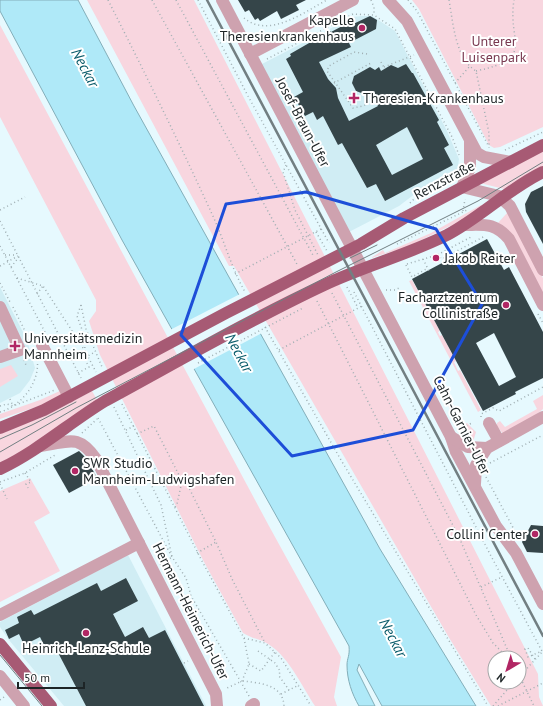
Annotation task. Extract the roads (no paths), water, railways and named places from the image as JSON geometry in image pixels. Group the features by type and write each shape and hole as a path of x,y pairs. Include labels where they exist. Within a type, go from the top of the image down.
{"main road":[{"name":"Renzstraße","path":"0,428 33,416 66,392 94,384 226,312 361,244 404,218 543,145"},
{"path":"0,469 40,446 78,418 108,405 242,327 323,285 368,265 433,242 464,225 527,180 543,172"},
{"path":"0,644 51,706"}],"street":[{"name":"Josef-Braun-Ufer","path":"222,0 357,258"},
{"path":"250,54 353,0"},
{"path":"388,0 407,21 477,153 490,159 510,162"},
{"path":"470,141 470,168 462,187 489,193 501,198 510,206 543,270"},
{"path":"464,225 488,225 502,232 508,238 543,305"},
{"name":"Cahn-Garnier-Ufer","path":"357,258 452,437 456,452 475,484 496,526 516,553 543,604"},
{"path":"0,307 20,350 0,357"},
{"path":"39,345 66,392"},
{"path":"475,484 476,465 487,448 543,417"},
{"path":"485,422 500,441"},
{"path":"452,437 468,447 487,448"},
{"name":"Hermann-Heimerich-Ufer","path":"40,446 59,444 70,440 76,441 90,451 101,469 216,694 217,706"},
{"name":"Hermann-Heimerich-Ufer","path":"0,615 139,543"},
{"path":"0,676 24,706"}],"water":[{"name":"Neckar","path":"0,0 78,0 134,106 380,549 476,706 382,706 359,664 357,670 375,706 359,706 352,692 348,676 347,665 349,646 122,240 0,11"}],"tram line":[{"path":"0,452 76,408 336,272 478,201 543,162"},
{"path":"350,258 377,245"},
{"path":"0,439 32,425 76,402"},
{"path":"0,655 42,706"}],"railway":[{"path":"207,0 543,636"}],"place":[{"name":"Kapelle Theresienkrankenhaus","path":"362,28"},
{"name":"Theresien-Krankenhaus","path":"354,98"},
{"name":"Jakob Reiter","path":"436,258"},
{"name":"Facharztzentrum Collinistraße","path":"506,305"},
{"name":"Universitätsmedizin Mannheim","path":"15,346"},
{"name":"SWR Studio Mannheim-Ludwigshafen","path":"75,471"},
{"name":"Collini Center","path":"535,534"},
{"name":"Heinrich-Lanz-Schule","path":"86,633"}],"park label":[{"name":"Unterer Luisenpark","path":"494,50"}]}
